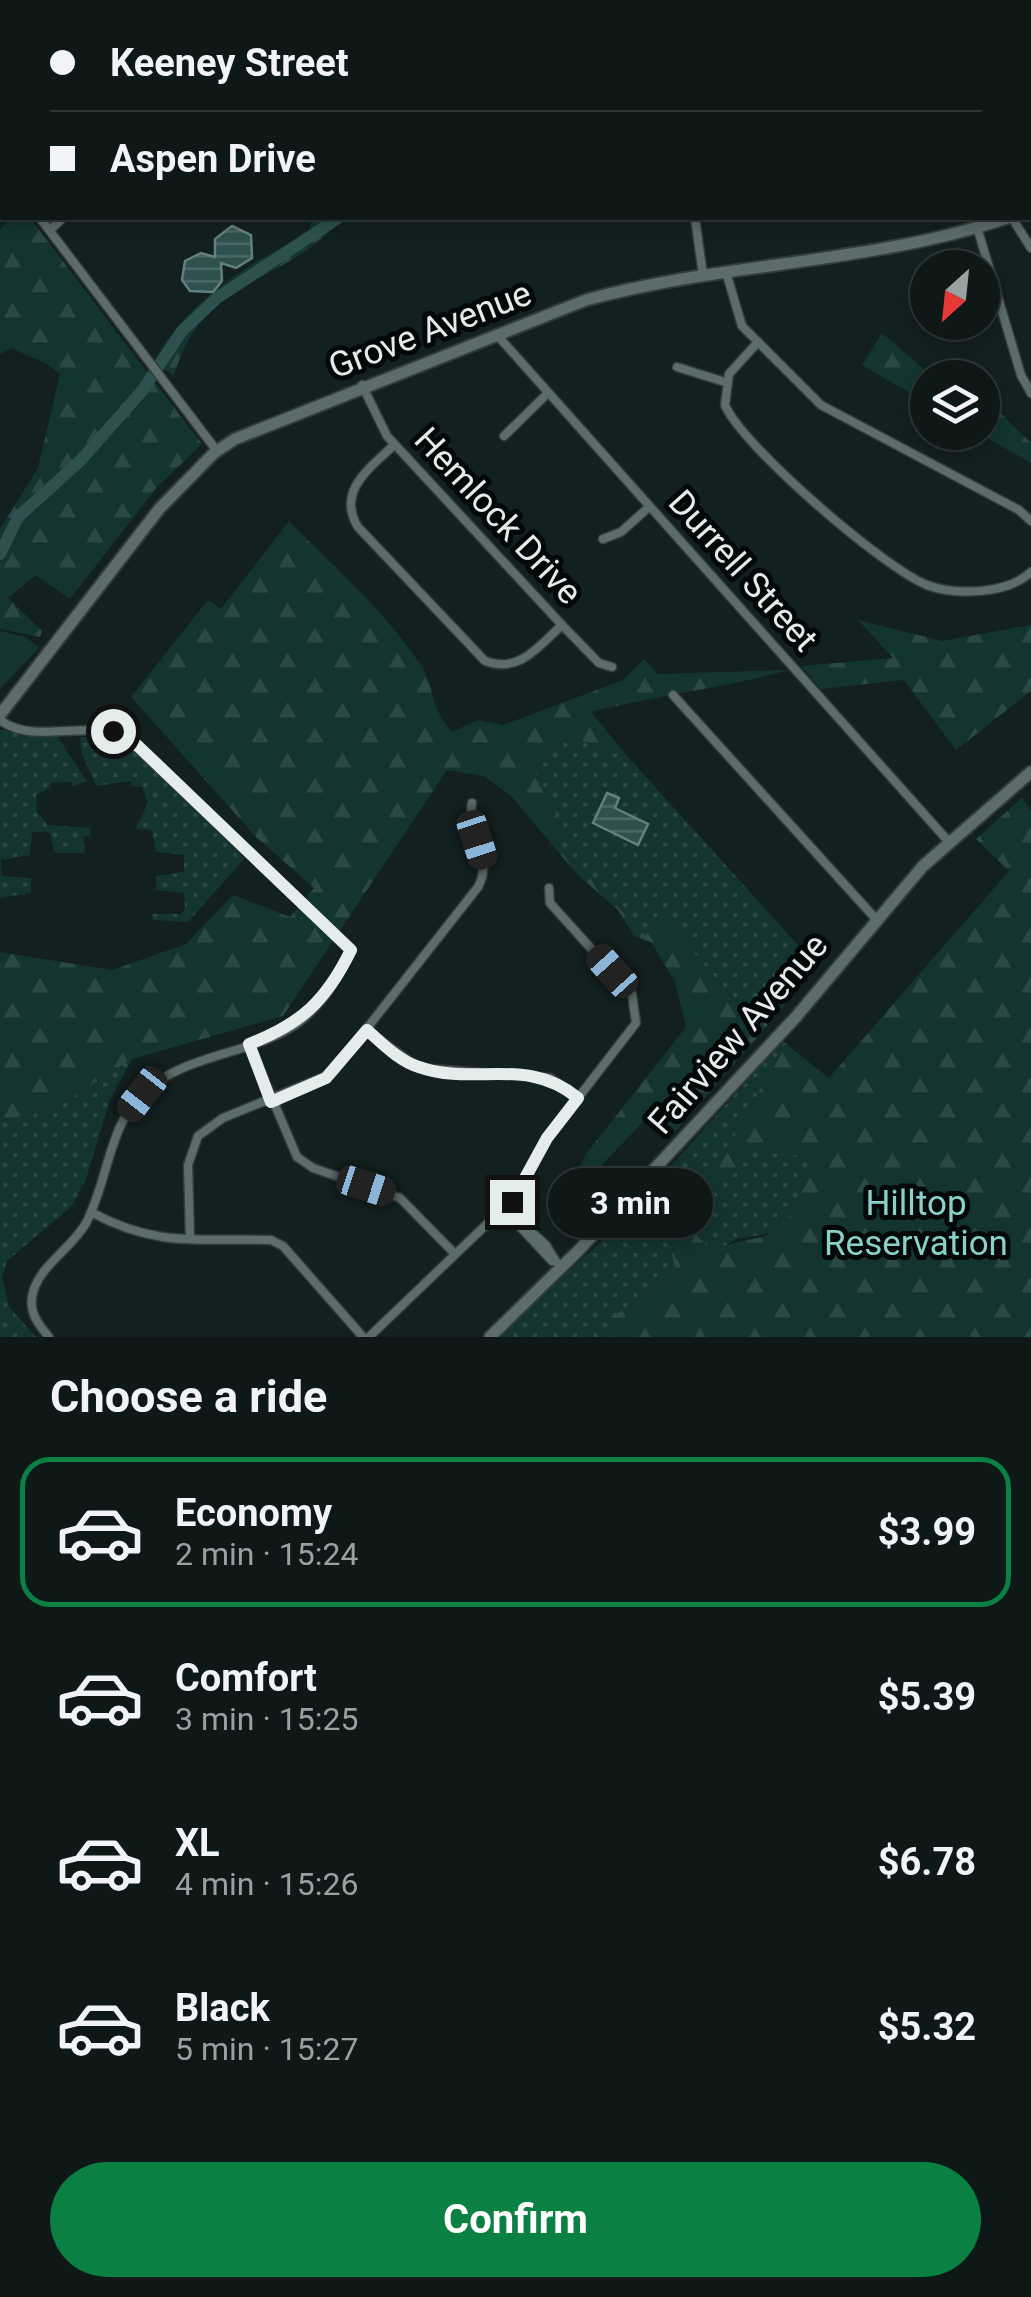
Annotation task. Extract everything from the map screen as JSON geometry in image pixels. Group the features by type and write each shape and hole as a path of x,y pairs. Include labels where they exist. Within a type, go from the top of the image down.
{"street":[{"path":"42,220 217,450"},
{"path":"50,230 62,220"},
{"path":"695,220 703,275"},
{"name":"Grove Avenue","path":"0,718 160,508 217,450 260,427 586,300 642,284 920,242 972,224 997,220"},
{"path":"1011,220 1031,248"},
{"path":"972,224 1021,375 1031,392"},
{"path":"726,272 739,321 821,405 1014,507 1031,521"},
{"name":"Durrell Street","path":"496,335 948,842"},
{"path":"758,342 725,382 724,400 730,416 796,486 915,580 958,591 1011,586 1031,572"},
{"path":"677,367 725,382"},
{"name":"Hemlock Drive","path":"362,386 378,425 394,445 598,663 612,667"},
{"path":"504,436 547,394"},
{"path":"394,445 353,488 350,504 358,527 486,660 501,665 518,662 562,625"},
{"path":"603,538 621,532 649,507"},
{"path":"672,696 875,918"},
{"path":"0,718 22,730 105,729 133,742 351,950 322,997 292,1027 179,1068 142,1094 120,1130 92,1212 34,1290 34,1320 49,1337"},
{"name":"Fairview Avenue","path":"490,1337 795,1018 875,918 948,842 1031,772"},
{"path":"190,1239 190,1148 208,1126 326,1078 483,879 484,863 470,818 472,802"},
{"path":"92,1212 138,1235 271,1240 283,1246 366,1337 505,1208 521,1188 547,1138 634,1028 637,1007 632,994 550,903 548,888"},
{"path":"367,1030 419,1068 550,1078 578,1098"},
{"path":"249,1044 291,1150 301,1160 400,1198 454,1254"},
{"path":"505,1208 560,1268"}],"green space":[{"path":"10,220 32,220 202,444 157,487 70,599 36,575 8,598 42,631 40,637 0,629 0,529 38,468 60,374 11,348 0,354 0,229"},
{"path":"312,220 340,220 320,240 225,300 204,319 187,343 174,376 154,362 200,303 264,257 308,235"},
{"path":"882,333 913,360 910,360 910,393 862,365"},
{"path":"1000,413 1031,443 1031,463 1000,445"},
{"path":"289,521 406,644 425,673 439,713 452,732 478,720 503,725 623,680 644,659 658,674 789,670 591,712 628,757 568,736 533,769 559,813 559,846 645,935 664,918 762,1032 676,1131 653,1112 580,1187 573,1180 586,1154 686,1027 675,982 651,942 634,936 618,910 577,874 511,796 484,776 447,770 283,1016 132,1059 54,1109 0,1121 0,952 112,970 186,944 233,895 290,917 314,888 256,837 131,697 208,600 221,609"},
{"path":"858,620 942,641 1031,625 1031,691 956,750 904,680 821,689 801,666 893,658"},
{"path":"0,631 26,637 39,648 0,689"},
{"path":"0,730 56,735 87,781 72,787 71,782 50,783 50,788 36,795 37,812 48,825 90,828 90,836 83,837 85,853 54,853 50,832 32,832 30,855 1,860 2,876 31,878 31,893 0,898"},
{"path":"568,736 628,757 816,965 762,1032 664,919 646,936 559,846 558,813 533,769"},
{"path":"80,737 120,739 133,747 245,858 188,922 153,920 151,914 180,914 185,909 184,893 156,890 156,876 184,872 184,855 156,852 152,830 135,829 148,803 142,787 132,786 131,781 96,786 81,752"},
{"name":"Hilltop Reservation","path":"1022,798 1031,810 1031,1337 614,1337 606,1320 657,1290 676,1272 668,1238 689,1229 713,1251 781,1228 797,1199 810,1157 753,1151 721,1186 713,1175 785,1044 829,1078 1009,871 976,839"},
{"name":"Hilltop Reservation","path":"1016,811 1031,822 1031,1337 672,1337 773,1233 737,1239 713,1252 689,1229 669,1238 676,1272 657,1290 607,1320 614,1337 498,1337 614,1229 783,1041 829,1079 833,1090 1018,871 983,837"},
{"path":"132,1059 110,1100 86,1179 72,1206 7,1261 2,1278 9,1307 36,1337 0,1337 0,1121 54,1109"}],"water":[{"path":"232,226 251,235 252,258 236,268 221,263 222,281 213,292 190,291 182,280 185,261 201,253 215,257 215,239"},
{"path":"607,793 619,798 615,808 648,824 638,845 593,823"}],"waterway":[{"path":"0,554 18,517 80,461 142,391 182,331 217,298 335,220"}],"route":[{"path":"113,731 138,746 320,916 351,950 339,975 292,1027 249,1044 271,1102 326,1078 367,1030 400,1058 425,1069 550,1078 578,1098 536,1155 512,1202"}]}
